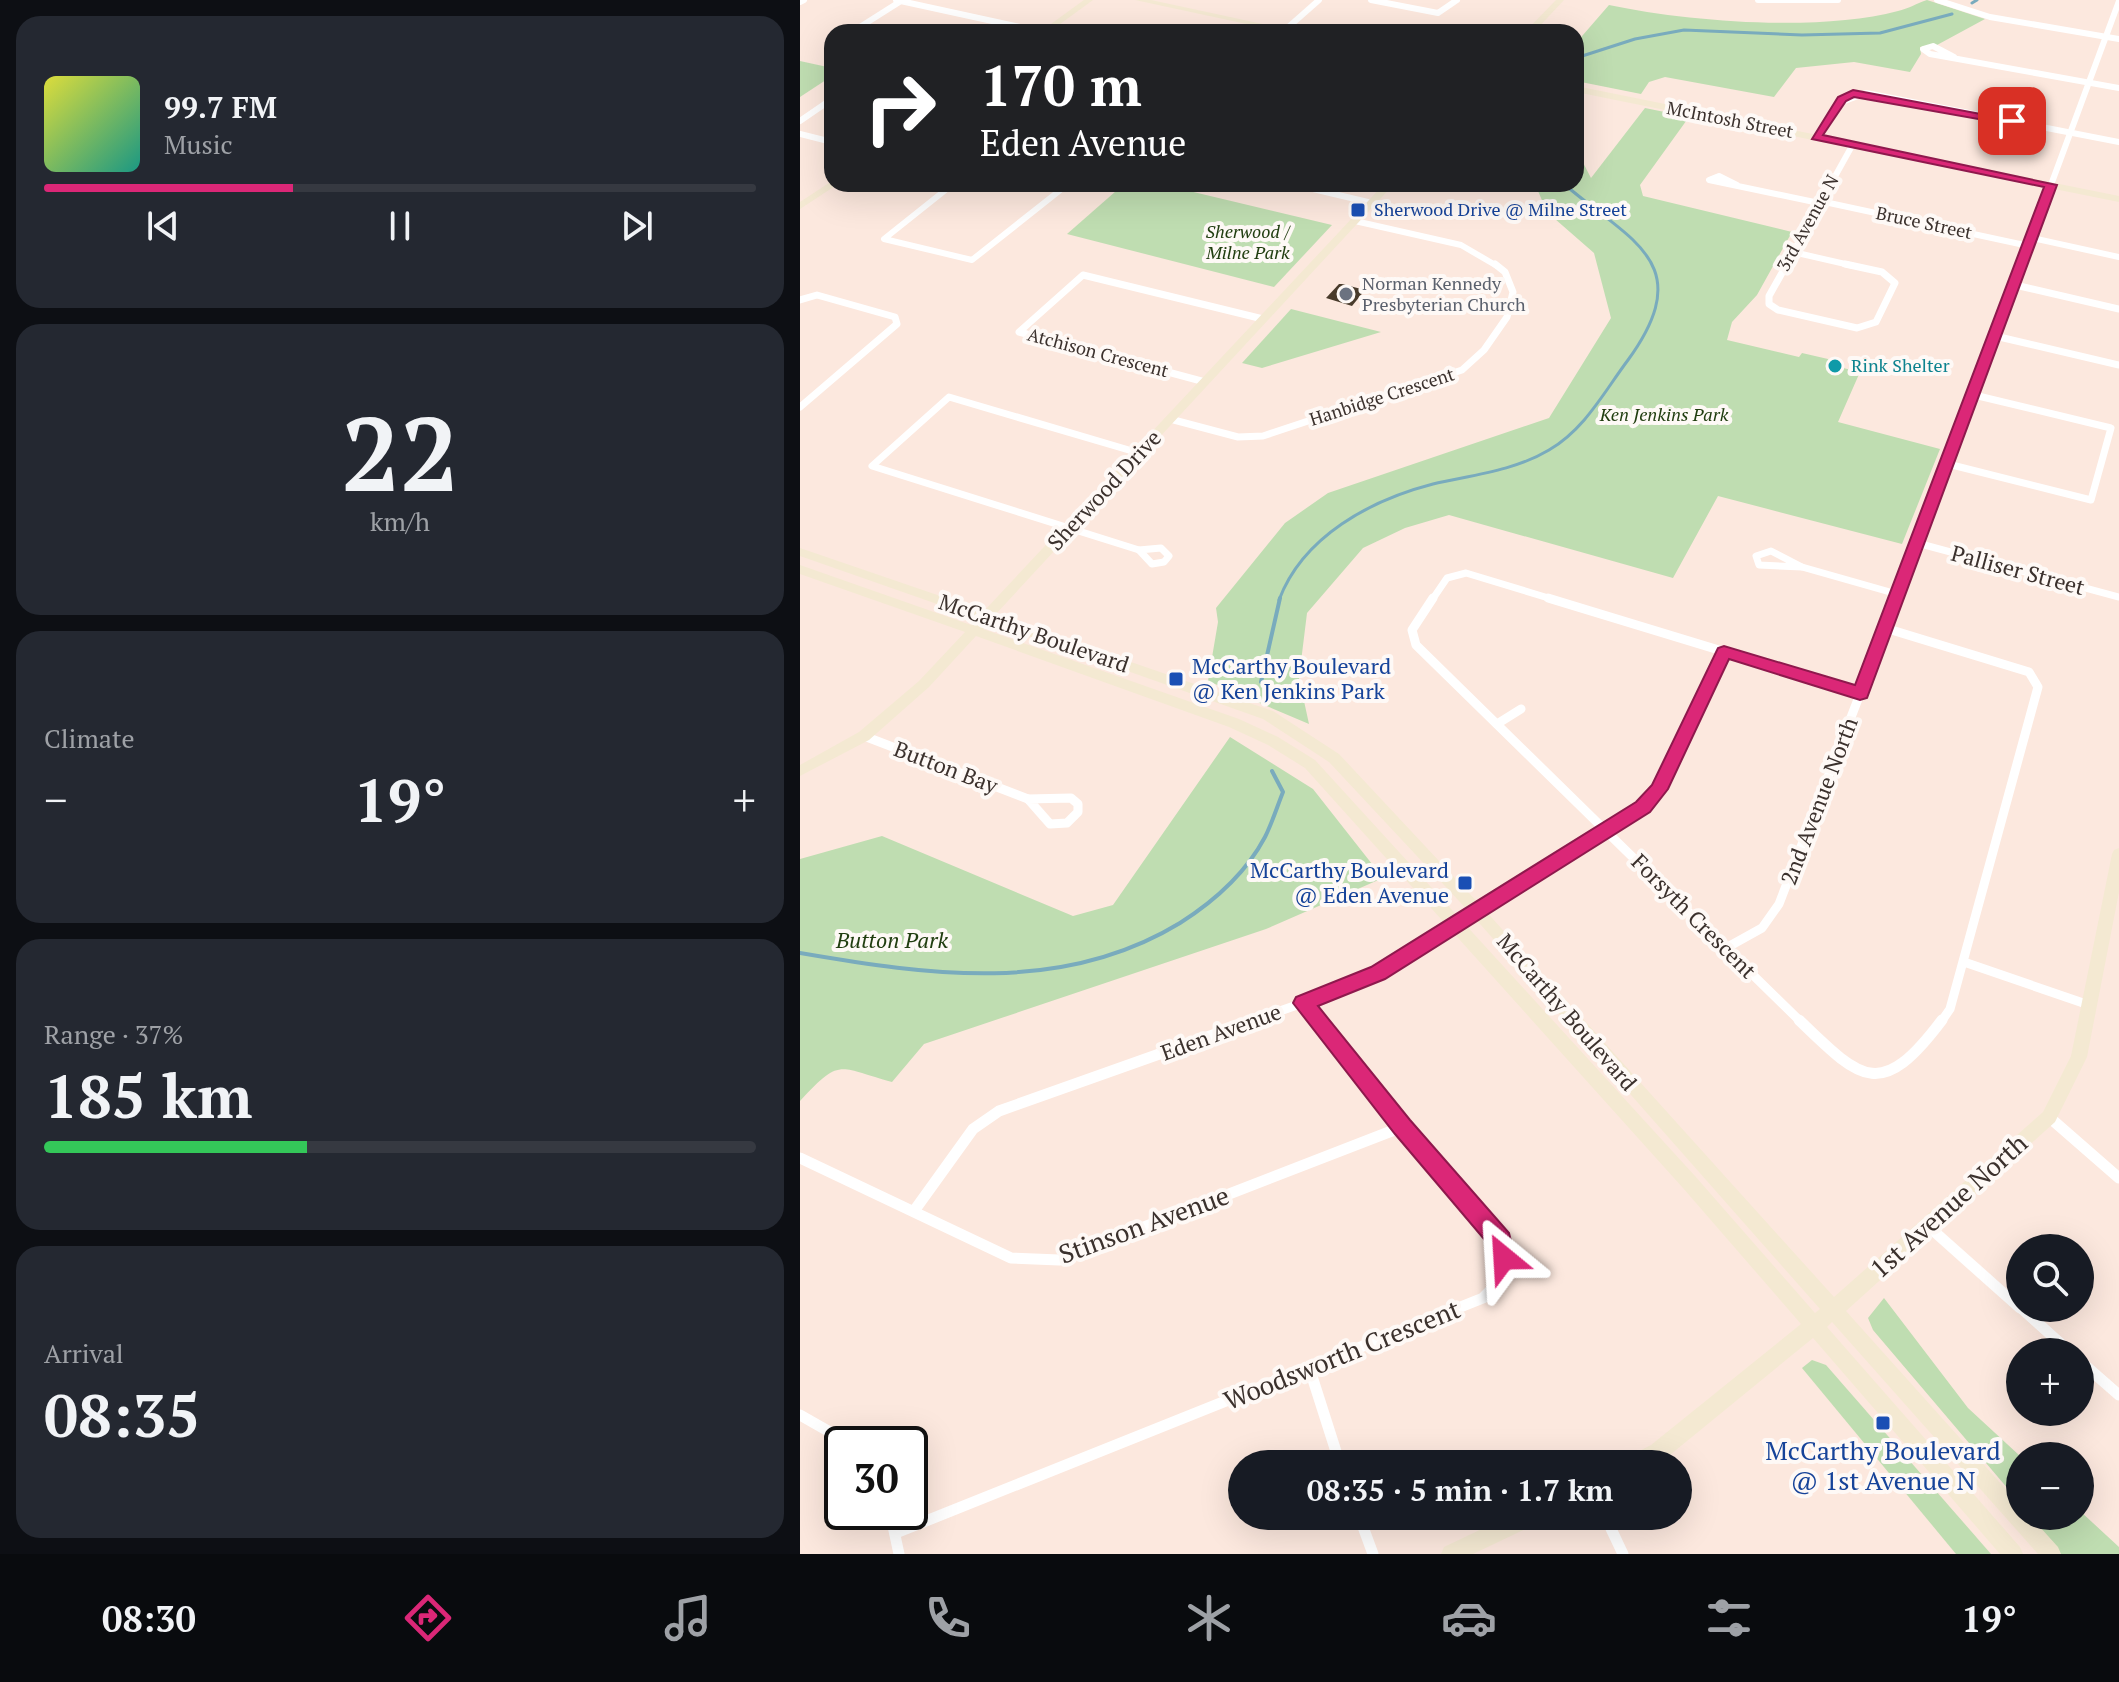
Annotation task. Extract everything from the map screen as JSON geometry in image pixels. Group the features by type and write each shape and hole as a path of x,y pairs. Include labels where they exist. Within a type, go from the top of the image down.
{"main road":[{"path":"1055,24 1089,0"},
{"path":"1139,0 1256,24"},
{"path":"1537,24 1560,0"},
{"name":"McIntosh Street","path":"1584,91 2119,199"},
{"path":"802,203 824,189"},
{"name":"Sherwood Drive","path":"800,771 864,736 924,684 1382,192"},
{"name":"McCarthy Boulevard","path":"800,552 986,615 1285,723 1334,758 1478,912 2051,1554"},
{"name":"McCarthy Boulevard","path":"800,569 1234,723 1273,741 1310,764 1814,1326 2013,1554"},
{"name":"1st Avenue North","path":"1660,1450 1833,1310 2049,1117 2079,1057 2119,854"},
{"path":"1451,1554 1502,1530"}],"street":[{"path":"864,24 898,0 1008,24"},
{"path":"1292,24 1319,0"},
{"path":"1371,0 1438,13 1457,0"},
{"path":"1758,0 1838,0"},
{"path":"1937,0 1990,17 2119,39"},
{"name":"2nd Avenue North","path":"1726,948 1762,928 1779,904 1974,395 2119,1"},
{"path":"1954,57 1933,46 1923,49 1930,54 2119,88"},
{"path":"1816,137 1842,99 1853,93 1866,93 2119,142"},
{"path":"800,121 824,104"},
{"path":"800,134 824,140"},
{"name":"3rd Avenue N","path":"1793,252 1882,272 1895,283 1876,322 1857,328 1778,310 1769,304 1769,296 1819,202 1853,144"},
{"name":"Bruce Street","path":"1737,185 2119,257"},
{"path":"943,192 884,239 972,260 981,256 1058,192"},
{"path":"1326,192 1372,203"},
{"name":"Hanbidge Crescent","path":"1170,419 1238,437 1263,436 1454,375 1471,365 1510,310 1513,299 1508,275 1490,258 1461,245 1355,221"},
{"name":"Atchison Crescent","path":"1205,382 1019,332 1083,275 1263,319"},
{"path":"2015,285 2119,309"},
{"path":"800,300 817,295 895,317 897,324 800,407"},
{"path":"1995,336 2119,365"},
{"path":"1948,464 2091,500 2111,428 1974,395"},
{"path":"1139,453 949,397 872,466 1139,550"},
{"name":"Palliser Street","path":"1917,543 2119,597"},
{"path":"1802,567 1767,568 1759,565 1756,556 1771,551 1802,567 1897,594"},
{"name":"Forsyth Crescent","path":"1860,693 1466,573 1447,578 1412,630 1416,645 1843,1063 1864,1075 1884,1075 1923,1046 1950,1009 2038,687 2029,672 1885,628"},
{"name":"Eden Avenue","path":"914,1211 973,1129 999,1111 1359,983 1643,807 1659,789 1724,652"},
{"path":"1497,724 1521,709"},
{"name":"Button Bay","path":"864,736 1028,799 1071,798 1078,804 1078,812 1067,823 1050,824 1028,799"},
{"path":"1964,962 2089,1005"},
{"name":"Woodsworth Crescent","path":"896,1533 1483,1298 1506,1275 1501,1241 1402,1127 1303,1003"},
{"path":"2049,1117 2119,1178"},
{"name":"Stinson Avenue","path":"800,1158 1011,1258 1059,1260 1402,1127"},
{"path":"1928,1226 2006,1296"},
{"path":"2036,1322 2054,1338"},
{"path":"1309,1367 1336,1450"},
{"path":"2094,1373 2119,1395"},
{"path":"800,1415 824,1429"},
{"path":"895,1530 899,1554"},
{"path":"1364,1530 1373,1554"},
{"path":"1612,1530 1623,1554"}],"green space":[{"path":"1927,0 1985,19 1937,45 1920,47 1921,54 1910,72 1854,62 1796,68 1774,97 1665,77 1649,82 1641,94 1584,83 1584,34 1609,5 1715,20 1793,23 1866,17 1902,10"},
{"path":"800,61 824,66 824,81 800,97"},
{"name":"Ken Jenkins Park","path":"1645,108 1689,117 1640,185 1643,196 1792,232 1757,295 1732,322 1727,340 1799,357 1802,353 1841,362 1839,367 1860,372 1838,422 1940,449 1902,544 1718,496 1673,578 1449,515 1405,528 1363,548 1307,613 1299,678 1309,724 1208,681 1218,622 1216,608 1285,523 1328,493 1549,418 1611,318 1594,253 1547,212 1538,192 1584,192 1584,164 1591,178"},
{"name":"Sherwood / Milne Park","path":"1115,192 1194,192 1332,225 1274,287 1067,234"},
{"path":"1291,309 1381,332 1262,368 1242,363"},
{"name":"Button Park","path":"1230,737 1313,789 1383,878 1266,929 924,1044 892,1082 850,1070 833,1072 800,1101 800,859 882,836 1073,916 1113,905"},
{"path":"1884,1298 1968,1408 2006,1443 2006,1487 1873,1330 1868,1318"},
{"path":"1812,1360 1826,1365 1991,1554 1956,1554 1802,1368"},
{"path":"2094,1524 2119,1547 2119,1554 2061,1554 2041,1530 2094,1530"}],"building":[{"name":"Norman Kennedy Presbyterian Church","path":"1339,284 1365,290 1352,306 1326,298"}],"waterway":[{"path":"1972,3 1977,0"},
{"path":"1584,55 1635,39 1684,30 1802,35 1880,33 1952,14"},
{"path":"1279,600 1304,557 1322,539 1363,511 1410,491 1492,472 1536,457 1573,432 1593,409 1648,327 1657,299 1656,276 1647,257 1632,239 1574,192"},
{"path":"1261,682 1280,598"},
{"path":"800,953 897,968 994,973 1042,970 1089,961 1135,946 1192,915 1228,886 1248,863 1265,837 1283,792 1272,771"}],"place":[{"name":"Sherwood Drive @ Milne Street","path":"1358,210"},
{"name":"Norman Kennedy Presbyterian Church","path":"1346,294"},
{"name":"Rink Shelter","path":"1835,366"},
{"name":"McCarthy Boulevard @ Ken Jenkins Park","path":"1176,679"},
{"name":"McCarthy Boulevard @ Eden Avenue","path":"1465,883"},
{"name":"McCarthy Boulevard @ 1st Avenue N","path":"1883,1423"}],"route":[{"path":"1504,1258 1501,1241 1402,1127 1303,1003 1378,973 1643,807 1659,789 1724,652 1860,693 2051,185 1816,137 1842,99 1853,93 2012,121"}]}
